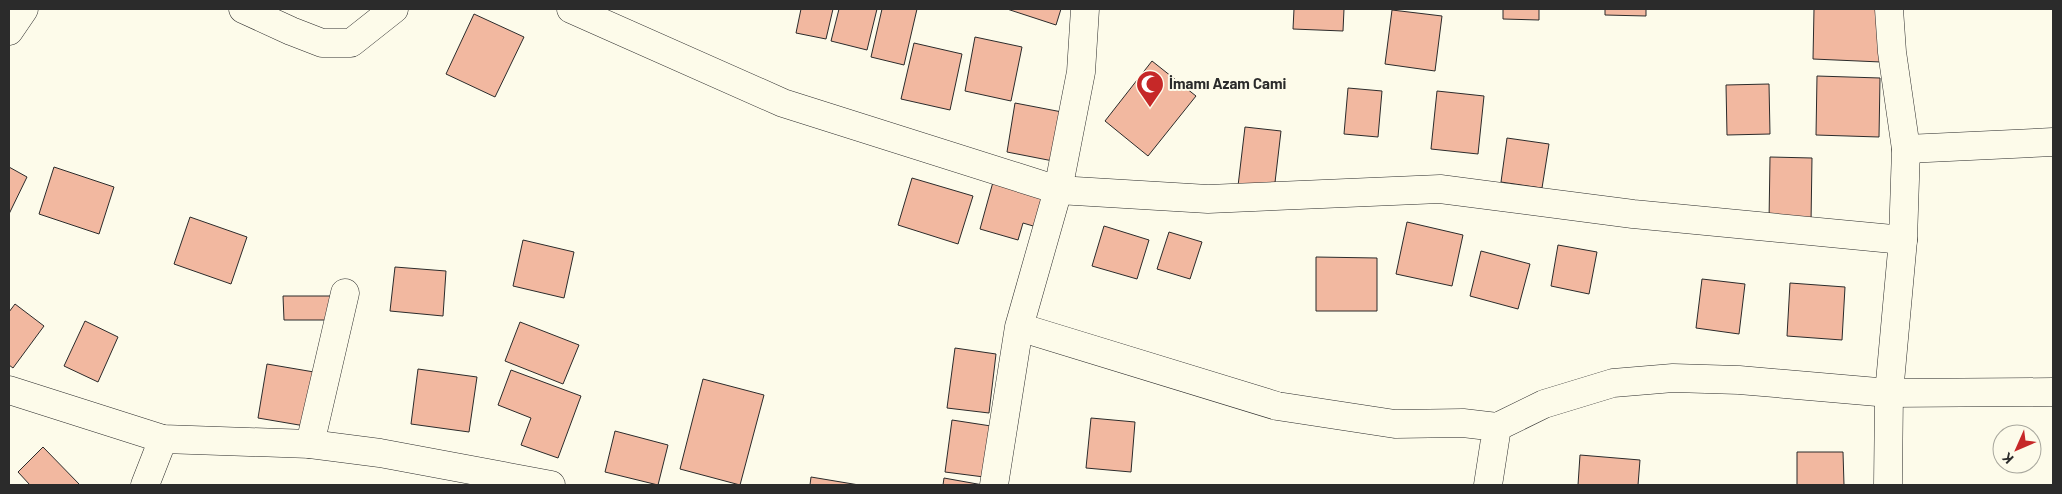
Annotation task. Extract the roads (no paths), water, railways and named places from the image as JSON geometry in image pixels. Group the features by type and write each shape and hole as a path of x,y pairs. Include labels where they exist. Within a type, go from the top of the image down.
{"street":[{"path":"9,31 24,9"},
{"path":"243,9 290,31 322,43 352,43 394,9"},
{"path":"571,9 782,103 1058,190 1208,199 1440,189 1633,214 1903,240"},
{"path":"994,485 1019,327 1058,190 1081,72 1085,9"},
{"path":"1888,9 1892,52 1906,149 1903,240 1889,393 1888,485"},
{"path":"1906,149 2053,142"},
{"path":"310,444 345,292"},
{"path":"1019,327 1277,406 1395,424 1463,423 1497,427 1544,404 1613,383 1673,378 1739,380 1889,393 2053,392"},
{"path":"9,390 163,439 310,444 380,453 551,485"},
{"path":"1488,485 1497,427"},
{"path":"145,485 163,439"}],"place":[{"name":"İmamı Azam Cami","path":"1150,108"}]}
